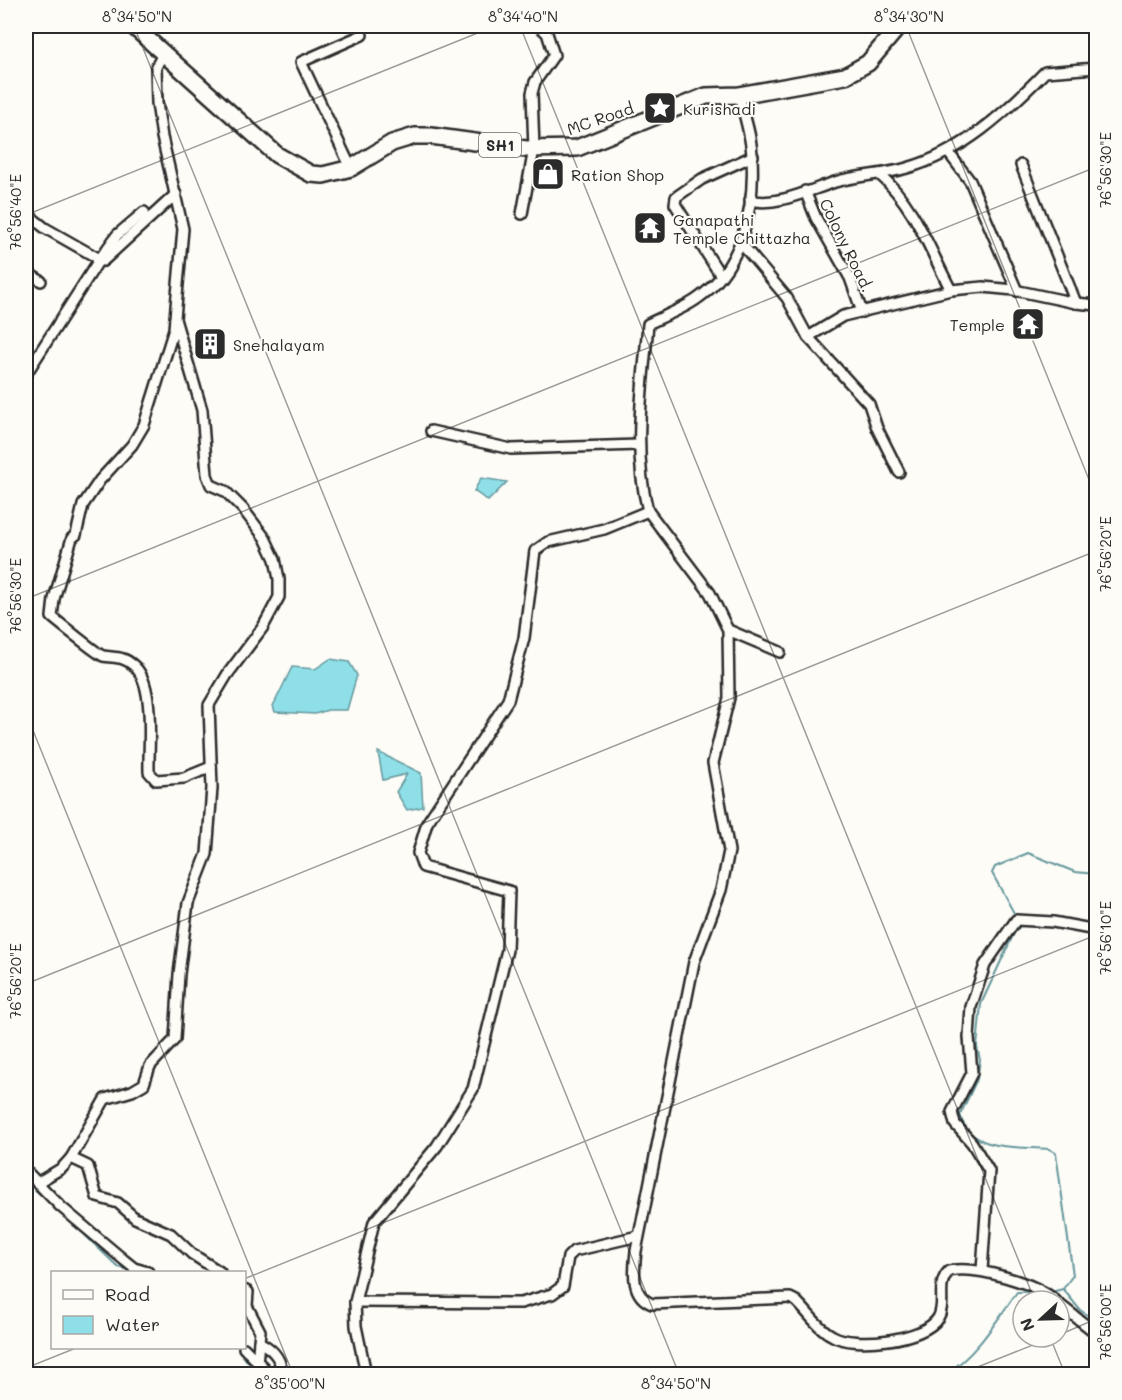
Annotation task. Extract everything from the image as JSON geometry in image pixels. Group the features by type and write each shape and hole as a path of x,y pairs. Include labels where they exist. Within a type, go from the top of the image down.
{"main road":[{"name":"MC Road","path":"133,26 277,155 311,174 334,174 351,168 392,143 415,136 534,149 577,148 706,96 739,95 826,80 857,71 868,63 899,26"}],"street":[{"path":"522,214 534,149 532,93 535,82 555,55 547,33 539,26"},
{"path":"351,168 301,62 362,35"},
{"path":"164,52 156,67 156,86 162,137 183,229 175,319 144,425 123,456 100,480 84,506 54,598 52,617 95,652 104,656 120,657 135,666 139,672 146,687 149,710 149,772 156,780 184,778 211,768"},
{"name":"Colony Road.","path":"750,200 765,202 844,180 905,169 948,152 978,132 1016,102 1045,72 1096,68"},
{"path":"739,95 753,156 750,200 745,229 740,242 727,270 698,299 648,324 639,445 648,511 710,593 728,630 729,698 713,763 714,782 722,809 729,851 726,872 694,962 638,1236 634,1273 639,1295 651,1304 682,1305 790,1298 796,1301 826,1332 846,1341 887,1340 930,1326 939,1317 941,1282 944,1275 956,1269 982,1270 1038,1289"},
{"path":"948,152 970,181 1017,291"},
{"path":"721,276 675,204 676,198 702,179 753,156"},
{"path":"1022,165 1076,303"},
{"path":"879,174 898,191 911,210 951,290"},
{"name":"Colony Road.","path":"805,191 816,218 850,278 855,302 862,312"},
{"path":"26,213 45,228 99,260 107,259 176,194"},
{"path":"26,374 117,235 144,212"},
{"path":"740,242 787,297 808,337 869,404 877,428 899,472"},
{"path":"26,272 41,281"},
{"name":"Colony Road.","path":"808,337 843,316 951,290 983,287 1096,305"},
{"path":"37,1183 62,1168 71,1158 105,1099 132,1091 144,1084 150,1066 175,1040 179,974 188,903 207,854 212,788 209,705 227,675 273,611 279,597 279,579 275,558 265,538 243,509 225,491 211,485 207,475 202,410 175,319"},
{"path":"431,431 511,449 639,445"},
{"path":"366,1374 356,1326 355,1302 374,1222 437,1146 473,1089 507,950 509,891 423,867 418,853 427,823 508,700 524,638 532,591 532,558 536,551 548,542 604,529 648,511"},
{"path":"728,630 780,652"},
{"path":"982,1270 988,1171 972,1143 955,1124 952,1112 972,1073 969,1037 971,1007 985,965 1016,920 1043,921 1096,930"},
{"path":"71,1158 88,1166 97,1197 118,1203 135,1218 171,1234 192,1254 218,1271"},
{"path":"26,1172 124,1260 134,1268 144,1271"},
{"path":"355,1302 521,1303 552,1294 563,1286 568,1257 574,1251 638,1236"},
{"path":"246,1291 248,1292 247,1306 260,1331 257,1363"},
{"path":"1071,1313 1096,1333"},
{"path":"259,1342 268,1347 280,1362 280,1369 287,1374"},
{"path":"246,1349 270,1374"}],"water":[{"path":"481,478 507,482 488,501 474,491"},
{"path":"330,659 349,662 357,675 347,710 328,710 315,714 275,712 273,706 292,667 315,669"},
{"path":"378,752 421,773 423,807 407,810 396,792 407,774 383,780"}],"waterway":[{"path":"1014,913 992,873 995,867 1028,853 1075,872 1096,874"},
{"path":"1021,925 1014,933 981,1004 977,1047 980,1060 977,1079 960,1115 974,1136 985,1142 1010,1147 1049,1149 1056,1153 1073,1275 1063,1289"},
{"path":"26,1182 55,1207"},
{"path":"64,1215 118,1267 130,1270"},
{"path":"1071,1299 1080,1310 1096,1321"},
{"path":"945,1374 976,1348 1011,1300"},
{"path":"239,1349 246,1360 261,1370"}],"place":[{"name":"Kurishadi","path":"660,108"},
{"name":"Ration Shop","path":"548,174"},
{"name":"Ganapathi Temple Chittazha","path":"650,228"},
{"name":"Temple","path":"1028,324"},
{"name":"Snehalayam","path":"210,344"}]}
